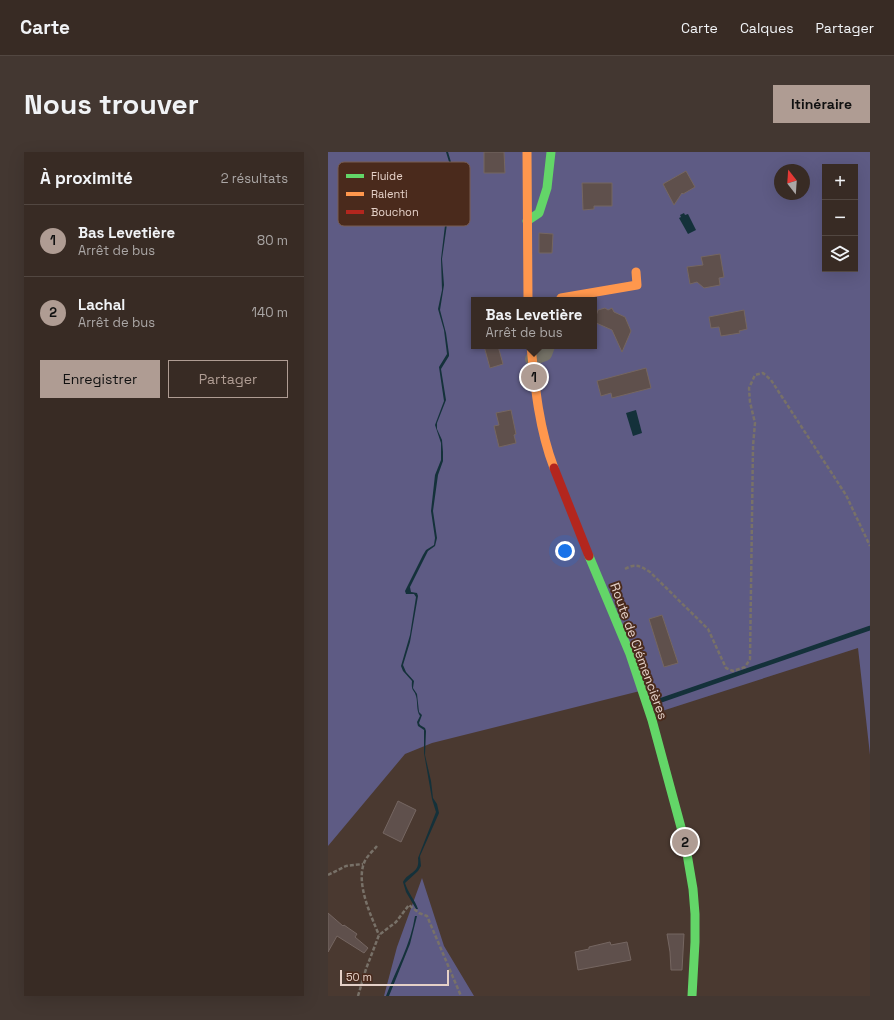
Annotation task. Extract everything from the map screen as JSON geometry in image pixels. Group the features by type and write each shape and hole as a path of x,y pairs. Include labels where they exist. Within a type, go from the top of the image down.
{"street":[{"path":"527,152 528,297"},
{"path":"527,221 539,213 547,188 551,152"},
{"path":"567,297 637,285 636,272"},
{"path":"532,353 545,354 547,349"},
{"name":"Route de Clémencières","path":"532,353 536,399 546,448 630,654 652,720 685,842 693,889 695,914 692,996"}],"path":[{"path":"625,569 631,565 639,566 650,572 708,629 726,668 733,671 745,667 750,659 753,446 755,423 750,402 749,388 755,375 763,373 771,380 846,495 870,546"},
{"path":"377,846 364,861 361,871 362,887 372,918 380,935"},
{"path":"328,875 346,866 363,864"},
{"path":"358,996 366,969 380,935 396,922 409,905 419,913 427,916 461,996"}],"shaded area":[{"path":"328,152 870,152 870,755 858,648 662,711 652,688 432,743 405,754 328,846"},
{"path":"422,878 444,946 474,996 384,996 397,947"}],"water":[{"path":"446,152 448,152 451,162 449,162"},
{"path":"684,213 685,215 688,214 696,230 688,234 679,218 681,217 680,215"},
{"path":"445,226 447,226 442,259 444,285 440,310 446,333 449,356 441,369 446,400 437,423 437,429 442,440 443,461 438,475 433,511 437,538 435,546 428,551 410,587 411,592 417,593 418,596 410,642 403,665 406,672 414,681 413,688 417,694 419,712 422,715 419,723 425,728 426,731 425,755 433,798 437,804 439,813 420,856 421,866 418,871 405,883 418,909 416,909 406,892 403,882 405,878 416,870 418,858 436,812 432,799 424,753 424,730 418,726 417,722 420,716 418,711 416,696 412,689 412,681 403,671 401,666 410,635 416,597 414,594 406,594 405,591 426,550 434,545 435,538 431,511 435,475 441,460 441,443 435,425 444,401 439,367 447,354 444,330 438,309 442,290 441,259"},
{"path":"636,410 642,433 633,436 626,413"},
{"path":"415,916 417,916 410,944 389,996 386,996 407,946"}],"building":[{"path":"484,152 504,152 505,173 484,173"},
{"path":"686,171 695,187 683,194 682,193 674,205 663,184"},
{"path":"582,183 612,183 612,206 594,206 594,209 583,210"},
{"path":"539,233 553,234 552,253 539,253"},
{"path":"720,254 724,277 719,278 720,285 704,288 697,282 690,284 687,267 703,265 701,257"},
{"path":"605,308 608,310 612,308 614,312 625,317 631,331 622,352 612,330 597,323 598,310"},
{"path":"744,310 747,329 739,331 740,333 721,336 719,327 711,328 709,317"},
{"path":"485,349 499,349 503,364 490,368"},
{"path":"646,368 651,388 612,398 611,393 601,396 597,381"},
{"path":"511,410 516,434 514,435 516,443 499,447 494,426 499,425 496,413"},
{"path":"662,615 678,663 664,667 649,619"},
{"path":"398,801 416,810 401,842 383,833"},
{"path":"328,913 343,926 344,925 357,934 355,937 368,948 364,953 337,936 328,952"},
{"path":"667,934 684,934 682,970 671,970"},
{"path":"610,942 611,945 627,942 631,960 578,970 575,952"}],"waterway":[{"path":"653,703 870,628"}],"traffic: fast":[{"path":"527,221 539,213 547,188 551,152"},
{"path":"589,556 630,654 652,720 685,842 693,889 695,914 692,996"}],"traffic: slow":[{"path":"527,152 528,297"},
{"path":"567,297 637,285 636,272"},
{"path":"531,349 541,423 554,468"}],"traffic: jam":[{"path":"554,468 589,556"}],"place":[{"name":"Bas Levetière","path":"534,377"},
{"name":"Lachal","path":"685,842"}]}
